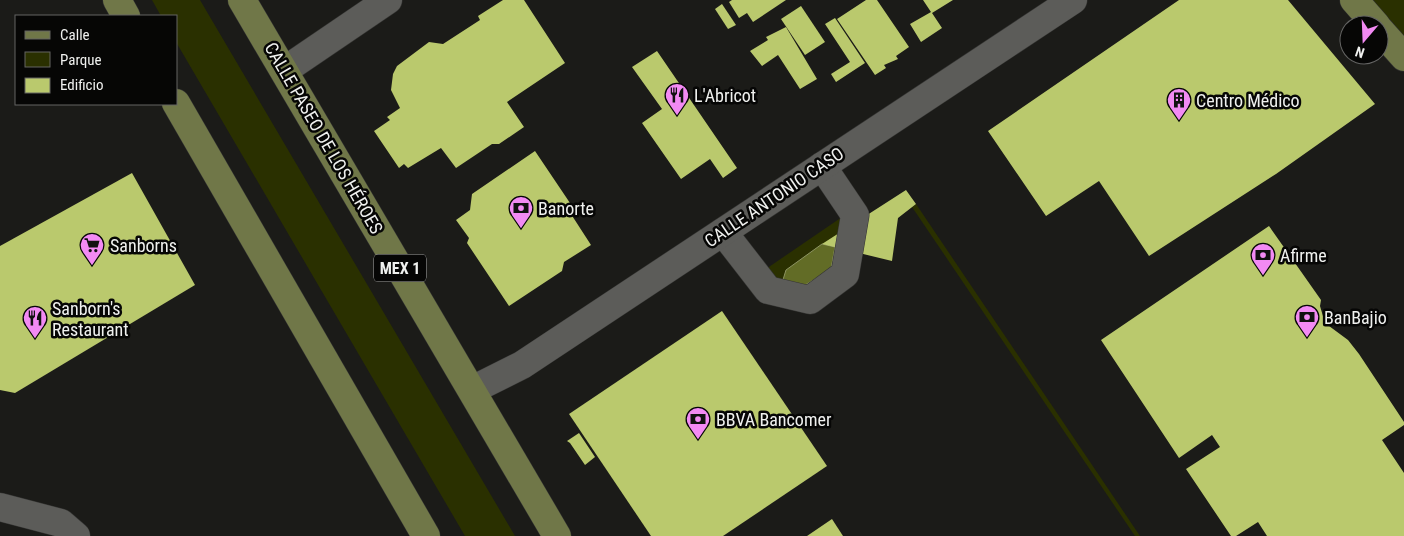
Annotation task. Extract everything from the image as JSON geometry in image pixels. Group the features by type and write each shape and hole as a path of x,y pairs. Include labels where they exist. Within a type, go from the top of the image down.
{"main road":[{"path":"117,0 125,15"},
{"name":"CALLE PASEO DE LOS HÉROES","path":"242,0 285,70 557,536"},
{"path":"1354,0 1367,15"},
{"path":"1389,40 1404,57"},
{"path":"177,105 426,536"}],"street":[{"path":"285,70 388,0"},
{"name":"CALLE ANTONIO CASO","path":"472,390 522,365 1073,0"},
{"path":"723,232 768,290 810,300 845,274 854,215 822,166"},
{"path":"0,508 61,523 76,536"}],"green space":[{"path":"152,0 200,0 515,536 465,536 178,45 178,15 160,15"},
{"path":"1373,0 1404,0 1404,36 1389,19 1389,15 1386,15"},
{"path":"916,204 1140,536 1135,536 912,207"},
{"path":"842,217 839,233 782,283 763,271"}],"shaded area":[{"path":"822,244 835,247 831,269 802,287 782,283 786,270"}],"building":[{"path":"503,0 524,0 565,63 507,102 524,127 499,144 492,144 456,168 441,148 408,168 404,164 399,168 374,131 390,120 387,117 400,108 391,90 393,74 397,66 429,42 443,44 480,20 478,16"},
{"path":"732,0 786,0 753,22 747,13 739,18 729,2"},
{"path":"866,0 877,0 909,47 896,56 898,59 884,65 886,68 875,75 837,19"},
{"path":"923,0 953,0 932,13 942,28 921,42 910,24 931,12"},
{"path":"1179,0 1288,0 1339,61 1339,65 1342,65 1375,104 1276,174 1149,256 1099,181 1046,216 988,131"},
{"path":"722,4 736,25 728,29 715,9"},
{"path":"801,6 825,42 805,55 781,19"},
{"path":"835,18 865,63 836,82 831,74 850,62 825,24"},
{"path":"786,27 817,79 800,89 778,55 762,66 750,51 768,40 766,37"},
{"name":"L'Abricot","path":"657,51 737,168 723,178 710,159 681,179 642,123 662,109 632,67"},
{"name":"Banorte","path":"535,151 570,203 569,211 591,245 564,262 562,271 509,306 467,243 469,238 456,220 470,210 472,194"},
{"name":"Sanborns","path":"132,173 195,285 15,393 0,390 0,246"},
{"path":"906,190 916,204 898,218 892,261 822,244"},
{"path":"1269,226 1321,300 1320,306 1325,323 1348,340 1404,422 1404,425 1382,440 1404,473 1404,536 1267,536 1258,522 1236,536 1231,536 1186,469 1220,447 1212,435 1179,458 1101,340"},
{"name":"BBVA Bancomer","path":"722,311 827,466 723,536 651,536 569,414"},
{"path":"579,433 595,457 585,465 567,441"},
{"path":"832,519 843,536 807,536"}],"place":[{"name":"L'Abricot","path":"677,116"},
{"name":"Centro Médico","path":"1179,121"},
{"name":"Banorte","path":"521,229"},
{"name":"Sanborns","path":"92,266"},
{"name":"Afirme","path":"1263,276"},
{"name":"BanBajio","path":"1307,338"},
{"name":"Sanborn's Restaurant","path":"35,339"},
{"name":"BBVA Bancomer","path":"698,440"}]}
